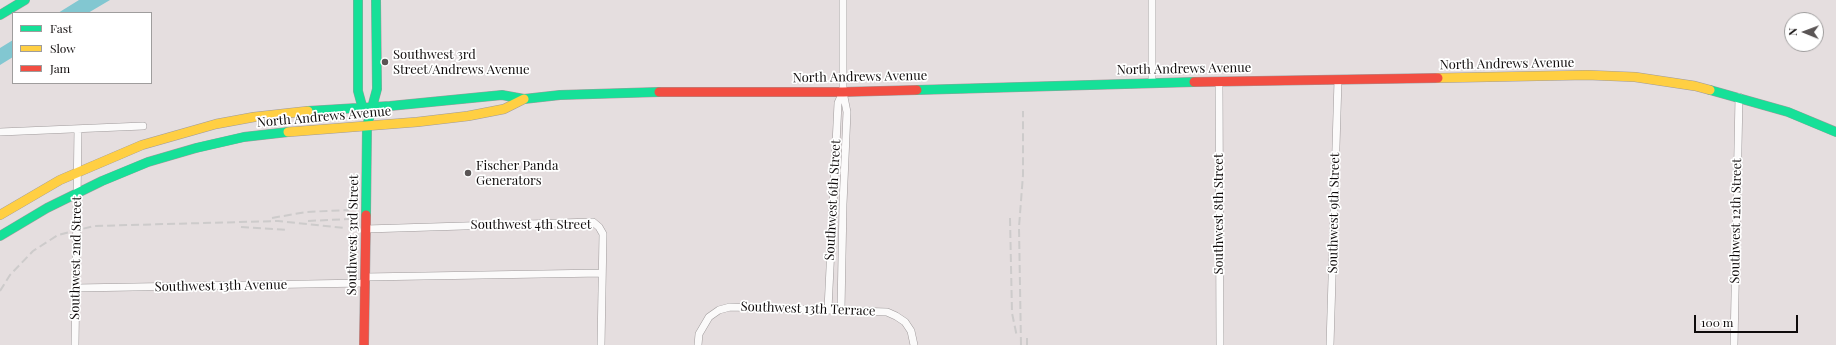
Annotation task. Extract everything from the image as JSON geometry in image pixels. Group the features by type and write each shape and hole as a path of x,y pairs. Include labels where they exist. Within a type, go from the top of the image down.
{"main road":[{"path":"0,15 26,0"},
{"path":"17,12 36,0"},
{"name":"Southwest 3rd Street","path":"358,0 358,91 367,126"},
{"name":"Southwest 3rd Street","path":"364,345 367,126 377,89 376,0"},
{"path":"0,22 12,15"},
{"name":"North Andrews Avenue","path":"0,215 38,192 77,172 142,145 216,124 286,113 502,95 524,99 560,95 726,91 843,92 1152,82 1587,75 1635,77 1695,86 1739,97 1788,112 1836,132"},
{"name":"North Andrews Avenue","path":"0,236 77,192 148,162 220,142 294,130 417,122 474,115 504,109 524,99"}],"street":[{"name":"Southwest 6th Street","path":"841,309 847,112 843,92 843,0"},
{"path":"1152,0 1152,82"},
{"name":"Southwest 9th Street","path":"1330,345 1338,80"},
{"name":"Southwest 8th Street","path":"1219,82 1220,345"},
{"name":"Southwest 6th Street","path":"828,309 838,104 843,92"},
{"name":"Southwest 12th Street","path":"1734,345 1739,97"},
{"path":"0,132 143,126"},
{"name":"Southwest 2nd Street","path":"75,345 78,129"},
{"name":"Southwest 4th Street","path":"366,229 593,222 600,227 603,234 601,345"},
{"name":"Southwest 13th Avenue","path":"76,288 602,273"},
{"name":"Southwest 13th Terrace","path":"698,345 700,330 709,317 719,310 730,307 841,309 887,312 905,322 911,331 914,345"}],"water":[{"path":"79,0 110,0 90,12 60,12"},
{"path":"12,41 12,58 0,65 0,48"}],"railway":[{"path":"1021,345 1019,227 1023,175 1023,111"},
{"path":"272,218 306,212 349,210"},
{"path":"1010,218 1012,313 1017,337"},
{"path":"308,221 350,219"},
{"path":"0,291 10,275 33,251 58,235 94,226 278,221 345,228"},
{"path":"241,227 287,230"},
{"path":"1027,338 1027,345"}],"traffic: fast":[{"path":"0,15 25,0"},
{"path":"358,0 358,91 364,113"},
{"path":"366,215 367,126 377,89 376,0"},
{"path":"917,90 1194,82"},
{"path":"1710,90 1788,112 1836,132"},
{"path":"308,111 390,106 502,95 524,99 560,95 659,92"},
{"path":"0,236 47,208 102,181 148,162 196,148 244,137 288,132"}],"traffic: slow":[{"path":"1438,78 1587,75 1635,77 1695,86 1710,90"},
{"path":"288,132 417,122 468,116 504,109 524,99"},
{"path":"0,215 60,180 142,145 216,124 254,117 308,111"}],"traffic: jam":[{"path":"1194,82 1438,78"},
{"path":"659,92 843,92 917,90"},
{"path":"364,345 366,215"}],"place":[{"name":"Southwest 3rd Street/Andrews Avenue","path":"385,62"},
{"name":"Fischer Panda Generators","path":"468,173"}]}
